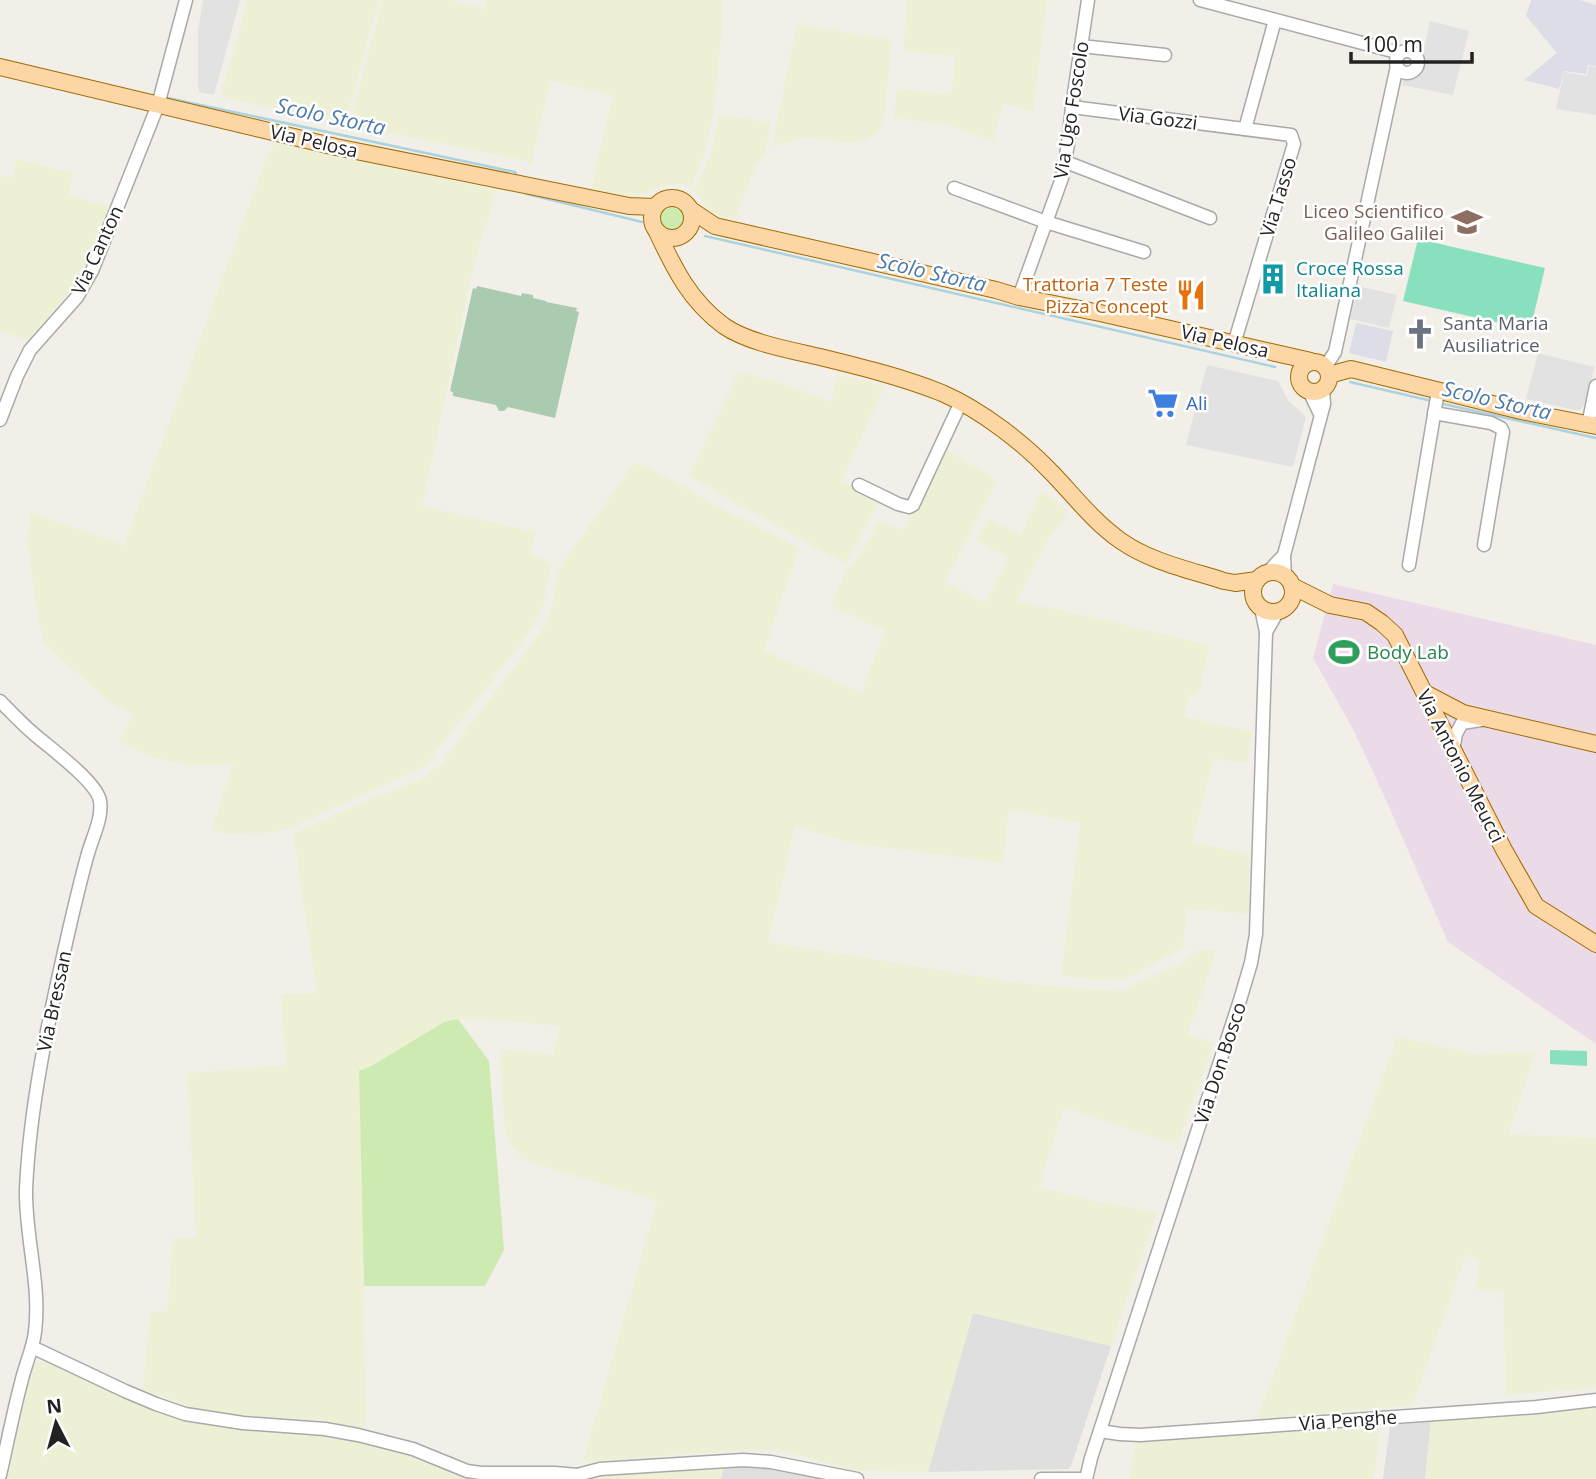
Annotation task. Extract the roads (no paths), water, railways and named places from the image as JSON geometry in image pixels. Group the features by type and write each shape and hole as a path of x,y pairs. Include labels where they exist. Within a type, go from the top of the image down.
{"main road":[{"name":"Via Pelosa","path":"0,67 160,100 336,147 629,206 655,220 668,238 715,226"},
{"name":"Via Pelosa","path":"655,220 665,198 677,198 715,226 982,286 1019,297 1285,355 1320,377"},
{"path":"677,271 676,248 692,224 691,210"},
{"path":"655,220 685,286 704,311 727,328 762,343 904,379 961,402 1018,442 1051,472 1094,520 1122,542 1155,559 1235,583 1246,590 1257,603 1272,612 1284,607"},
{"path":"1285,355 1298,374 1303,366 1320,377 1351,369 1436,402 1592,426"},
{"path":"1235,583 1274,572 1289,581"},
{"name":"Via Don Bosco","path":"1257,603 1254,585 1263,576"},
{"name":"Via Don Bosco","path":"1284,607 1292,598 1289,581"},
{"name":"Via Antonio Meucci","path":"1289,581 1321,602"},
{"name":"Via Antonio Meucci","path":"1284,607 1321,602 1366,612 1395,635 1504,850 1536,906 1596,944"},
{"path":"1425,693 1463,713 1596,744"}],"street":[{"name":"Via Canton","path":"0,420 30,350 85,286 160,100 186,0"},
{"name":"Via Ugo Foscolo","path":"1019,297 1066,162 1088,0"},
{"path":"1200,0 1249,6 1275,20 1402,64 1394,80 1335,352 1320,377"},
{"path":"1245,129 1275,20"},
{"path":"1081,47 1165,55"},
{"name":"Via Gozzi","path":"1072,107 1245,129"},
{"name":"Via Tasso","path":"1234,344 1294,144 1291,135 1245,129"},
{"path":"1066,162 1210,218"},
{"path":"954,188 1046,222 1144,252"},
{"path":"1335,352 1351,369"},
{"name":"Via Don Bosco","path":"1289,581 1284,555 1321,414 1315,401 1320,377"},
{"path":"1592,426 1596,386"},
{"path":"859,485 898,504 909,507 913,505 961,402"},
{"path":"1409,565 1436,402 1491,423 1503,432 1484,545"},
{"name":"Via Don Bosco","path":"1263,576 1284,555"},
{"name":"Via Don Bosco","path":"1086,1479 1251,963 1256,934 1266,632 1257,603"},
{"name":"Via Don Bosco","path":"1266,632 1284,607"},
{"name":"Via Bressan","path":"0,701 96,790 100,805 65,947 36,1094 26,1190 36,1317 32,1347 20,1383 0,1475"},
{"path":"1453,751 1456,734 1462,723 1489,720"},
{"path":"32,1347 125,1391 186,1414 243,1423 325,1429 413,1449 467,1471 555,1473 572,1477 600,1469 630,1466 744,1460 771,1462 856,1479"},
{"name":"Via Penghe","path":"1100,1431 1140,1435 1537,1407 1596,1400"},
{"path":"1041,1479 1080,1479"}],"waterway":[{"name":"Scolo Storta","path":"163,97 515,172 517,176"},
{"name":"Scolo Storta","path":"525,191 527,194 642,222"},
{"name":"Scolo Storta","path":"705,236 1275,367"},
{"name":"Scolo Storta","path":"1350,382 1432,401"},
{"name":"Scolo Storta","path":"1439,403 1596,438"}],"place":[{"name":"Liceo Scientifico Galileo Galilei","path":"1467,222"},
{"name":"Croce Rossa Italiana","path":"1273,279"},
{"name":"Trattoria 7 Teste Pizza Concept","path":"1191,295"},
{"name":"Santa Maria Ausiliatrice","path":"1420,334"},
{"name":"Ali","path":"1163,403"},
{"name":"Body Lab","path":"1344,652"}]}
